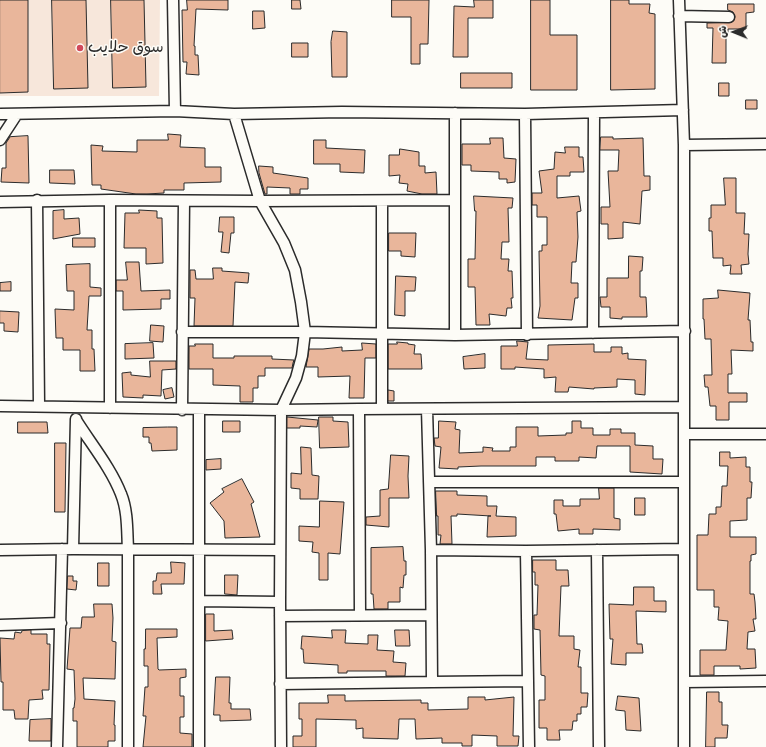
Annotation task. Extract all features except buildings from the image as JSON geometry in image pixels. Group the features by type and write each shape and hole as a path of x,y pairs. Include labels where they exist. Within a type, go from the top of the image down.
{"street":[{"path":"173,0 175,111"},
{"path":"679,0 684,145 684,747"},
{"path":"679,16 729,16"},
{"path":"0,114 175,111 234,114 342,112 525,114 683,110"},
{"path":"454,113 455,335"},
{"path":"593,333 594,113"},
{"path":"0,140 17,114"},
{"path":"234,114 260,201 284,242 295,270 305,332 302,356 296,378 281,410 281,747"},
{"path":"525,114 527,334"},
{"path":"684,145 766,144"},
{"path":"0,202 38,200 455,200"},
{"path":"38,200 39,405"},
{"path":"110,200 110,408"},
{"path":"182,410 184,201"},
{"path":"382,201 382,408"},
{"path":"182,332 305,332 455,335 685,331"},
{"path":"0,406 39,405 182,410 684,407"},
{"path":"73,549 76,407"},
{"path":"359,408 360,615"},
{"path":"427,409 431,550 432,682"},
{"path":"199,410 199,747"},
{"path":"76,420 113,478 122,495 126,518 128,549 128,747"},
{"path":"684,434 766,434"},
{"path":"429,482 684,482"},
{"path":"57,747 62,549"},
{"path":"431,550 526,551 684,549"},
{"path":"0,550 280,550"},
{"path":"597,550 599,747"},
{"path":"526,551 529,747"},
{"path":"199,601 280,602"},
{"path":"280,616 431,615"},
{"path":"0,625 61,624"},
{"path":"280,684 528,681"},
{"path":"684,682 766,681"}],"shaded area":[{"name":"سوق حلايب","path":"0,0 160,0 159,96 0,96"}],"place":[{"name":"سوق حلايب","path":"80,48"}]}
